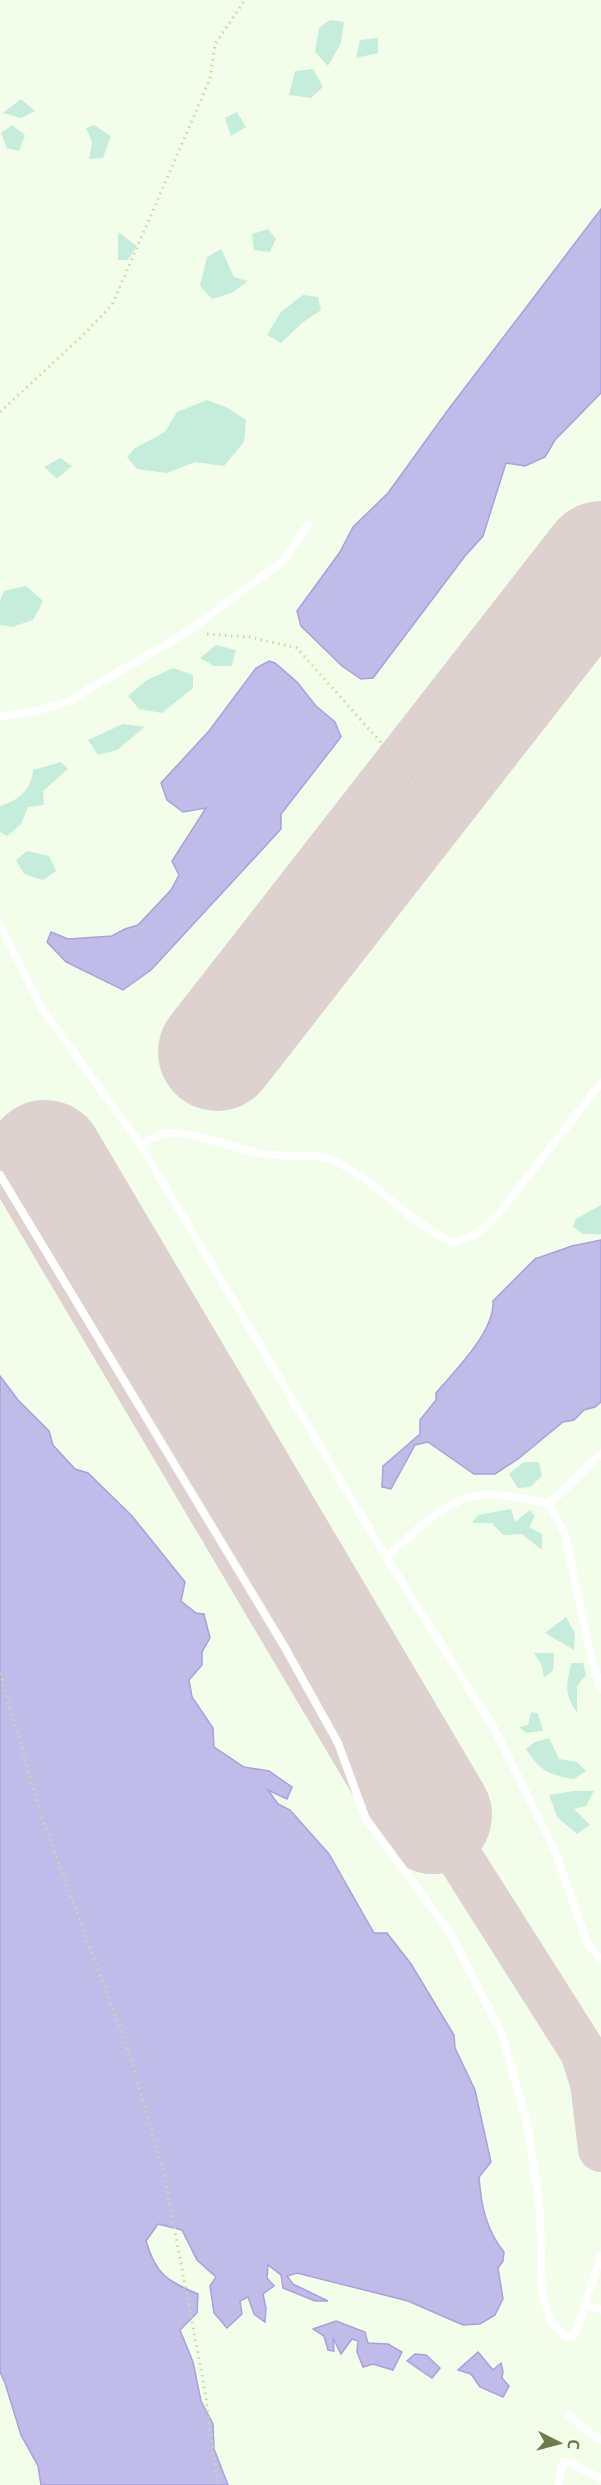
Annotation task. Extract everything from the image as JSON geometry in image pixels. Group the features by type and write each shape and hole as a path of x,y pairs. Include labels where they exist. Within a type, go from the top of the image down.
{"lane":[{"path":"0,716 33,712 69,701 187,632 284,561 308,525"},
{"path":"0,925 41,1007 140,1144 386,1557 494,1728 555,1851 587,1942 601,1960"},
{"path":"140,1144 167,1133 203,1137 254,1152 274,1155 311,1155 340,1163 375,1186 433,1234 454,1242 476,1234 496,1217 601,1083"},
{"path":"0,1175 284,1646 338,1743 366,1819 451,1934 502,2034 527,2122 540,2208 542,2293 551,2323 567,2337 575,2334 601,2256"},
{"path":"549,1504 601,1454"},
{"path":"386,1557 437,1514 470,1497 514,1496 549,1504 565,1533 590,1652 601,1689"},
{"path":"585,2304 601,2310"},
{"path":"569,2415 601,2440"},
{"path":"559,2485 564,2462 573,2464 601,2479"}],"path":[{"path":"0,412 82,336 111,305 210,79 215,44 245,0"},
{"path":"187,632 250,638 297,648 423,790"},
{"path":"0,1673 41,1815 129,2054 164,2173 205,2391 218,2485"}],"green space":[{"path":"330,20 344,22 341,43 328,66 315,52 319,28"},
{"path":"378,38 378,53 356,58 360,40"},
{"path":"313,69 323,87 311,98 289,95 295,71"},
{"path":"21,99 35,111 21,118 3,113"},
{"path":"237,112 246,127 231,136 225,118"},
{"path":"12,125 25,135 19,151 7,148 1,133"},
{"path":"94,125 111,136 103,158 89,159 92,142 86,128"},
{"path":"268,229 276,239 270,252 254,250 252,234"},
{"path":"118,232 137,246 128,260 118,260"},
{"path":"221,249 234,277 248,281 232,293 212,299 200,286 207,257"},
{"path":"303,295 318,297 321,310 302,323 281,343 267,335 281,312"},
{"path":"207,400 228,408 246,420 244,442 224,466 195,462 167,473 137,469 127,457 135,448 165,432 177,412"},
{"path":"60,458 72,466 57,479 44,467"},
{"path":"26,586 43,601 33,620 12,627 0,625 0,601 4,591"},
{"path":"216,645 236,650 232,666 214,666 200,658"},
{"path":"173,668 193,675 193,688 162,713 139,709 128,696 147,680"},
{"path":"123,724 145,727 117,750 98,755 88,740"},
{"path":"61,762 68,769 43,791 44,805 28,807 21,824 7,836 0,832 0,806 13,801 23,793 30,783 33,770"},
{"path":"27,851 49,856 56,871 43,880 24,874 16,860"},
{"path":"601,1205 601,1234 583,1234 573,1227 576,1219"},
{"path":"524,1462 539,1462 542,1476 530,1487 518,1488 509,1474"},
{"path":"511,1509 515,1522 530,1510 535,1516 529,1527 542,1534 542,1550 522,1534 503,1535 492,1523 472,1523 478,1515"},
{"path":"566,1617 575,1633 574,1650 545,1633"},
{"path":"534,1653 554,1653 553,1670 544,1678 542,1666"},
{"path":"571,1663 583,1663 586,1675 577,1686 577,1712 568,1694 567,1683"},
{"path":"531,1712 538,1713 543,1731 526,1733 519,1727 528,1725"},
{"path":"549,1738 559,1759 577,1762 586,1771 574,1779 558,1776 540,1767 526,1749 535,1742"},
{"path":"594,1791 586,1806 574,1809 590,1825 577,1834 557,1817 549,1795"}],"shaded area":[{"path":"601,209 601,393 555,440 545,457 525,466 506,463 483,536 465,556 373,678 361,679 342,666 301,626 297,611 340,552 353,527 388,493 448,410"},
{"path":"269,661 275,663 297,682 316,706 335,722 341,737 281,814 281,829 151,970 123,990 66,962 47,942 51,932 68,939 112,936 138,925 171,890 179,875 172,861 206,808 183,812 167,800 161,783 209,731 256,668"},
{"path":"601,1240 601,1402 595,1407 584,1410 574,1420 563,1422 518,1459 495,1474 474,1474 428,1442 415,1445 391,1489 382,1487 383,1466 420,1434 420,1420 436,1400 436,1393 463,1362 488,1325 493,1301 535,1259 572,1246"},
{"path":"0,1376 18,1400 49,1431 53,1445 75,1469 88,1473 132,1516 185,1582 181,1601 196,1613 204,1614 210,1638 202,1652 202,1665 189,1680 192,1697 213,1728 214,1747 244,1767 269,1771 292,1787 287,1799 268,1790 278,1804 290,1810 329,1854 374,1933 387,1933 411,1964 454,2035 455,2048 475,2090 491,2162 479,2177 485,2217 504,2252 503,2261 498,2268 503,2299 495,2315 480,2324 463,2325 408,2301 297,2273 287,2276 293,2284 328,2301 315,2301 283,2288 281,2275 268,2265 267,2278 274,2286 263,2294 266,2308 265,2322 254,2314 248,2297 240,2301 242,2314 227,2328 214,2313 210,2286 216,2277 197,2260 182,2230 158,2224 146,2241 154,2262 164,2275 178,2285 198,2294 197,2313 180,2330 193,2362 201,2401 213,2424 214,2449 228,2485 41,2485 38,2466 21,2435 0,2372"},
{"path":"336,2321 365,2332 368,2343 388,2344 402,2352 393,2370 373,2364 363,2367 357,2352 358,2341 352,2339 341,2354 333,2338 334,2351 328,2350 324,2336 313,2329"},
{"path":"478,2352 493,2370 501,2363 502,2378 509,2386 503,2397 480,2387 471,2374 458,2370"},
{"path":"415,2354 426,2355 440,2368 432,2378 407,2361"}],"taxiway":[{"path":"433,1815 583,2052 593,2083 601,2149"}],"runway":[{"path":"217,1052 601,560"},
{"path":"45,1159 433,1815"}]}
